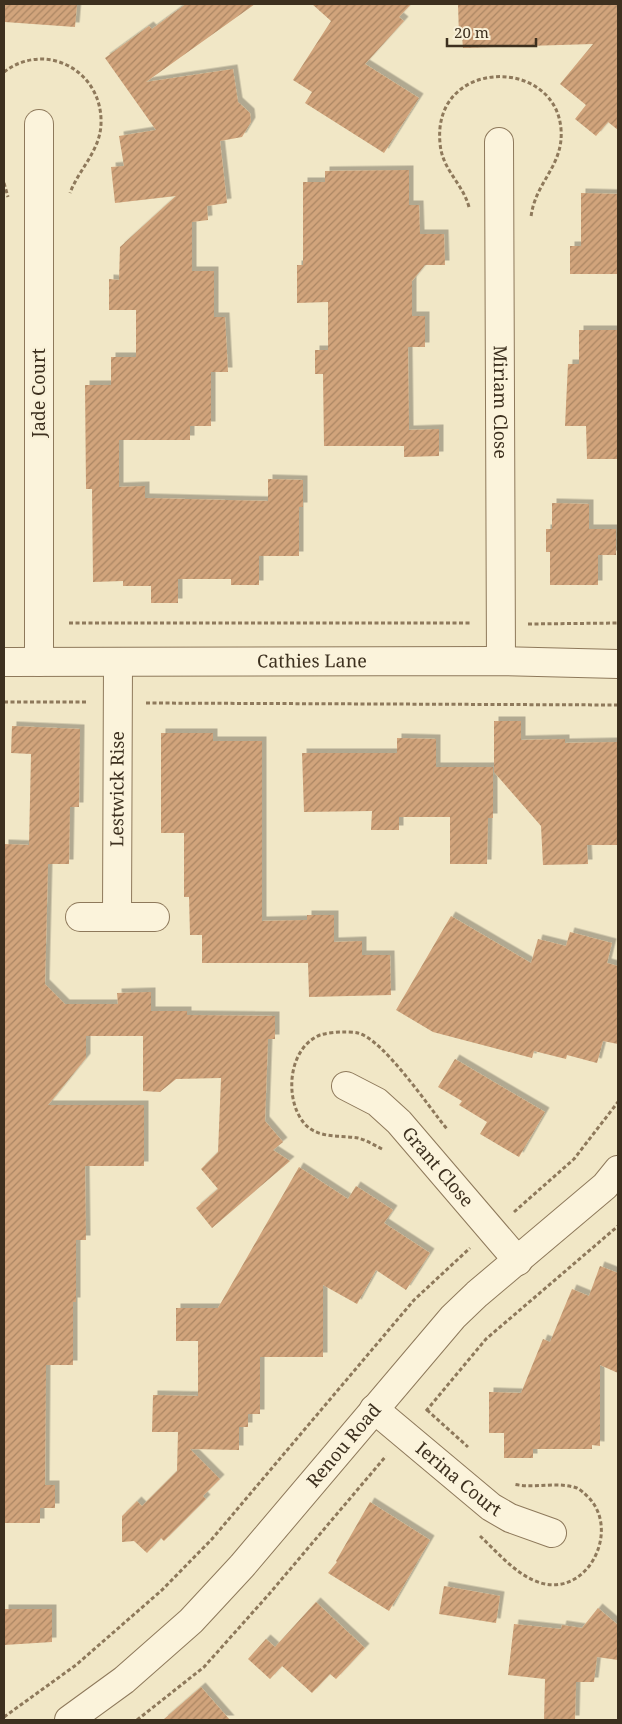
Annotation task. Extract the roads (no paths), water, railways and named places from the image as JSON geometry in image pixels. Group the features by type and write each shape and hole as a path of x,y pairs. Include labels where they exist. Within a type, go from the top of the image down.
{"street":[{"name":"Jade Court","path":"39,124 39,662"},
{"name":"Miriam Close","path":"499,142 501,661"},
{"name":"Cathies Lane","path":"4,662 501,661 618,664"},
{"name":"Lestwick Rise","path":"117,917 118,662"},
{"path":"80,917 155,917"},
{"name":"Grant Close","path":"346,1086 377,1102 399,1122 518,1261"},
{"name":"Renou Road","path":"69,1720 124,1680 191,1621 242,1566 453,1317 477,1294 605,1186 618,1170"},
{"name":"Ierina Court","path":"374,1408 491,1507 510,1518 552,1533"}]}
